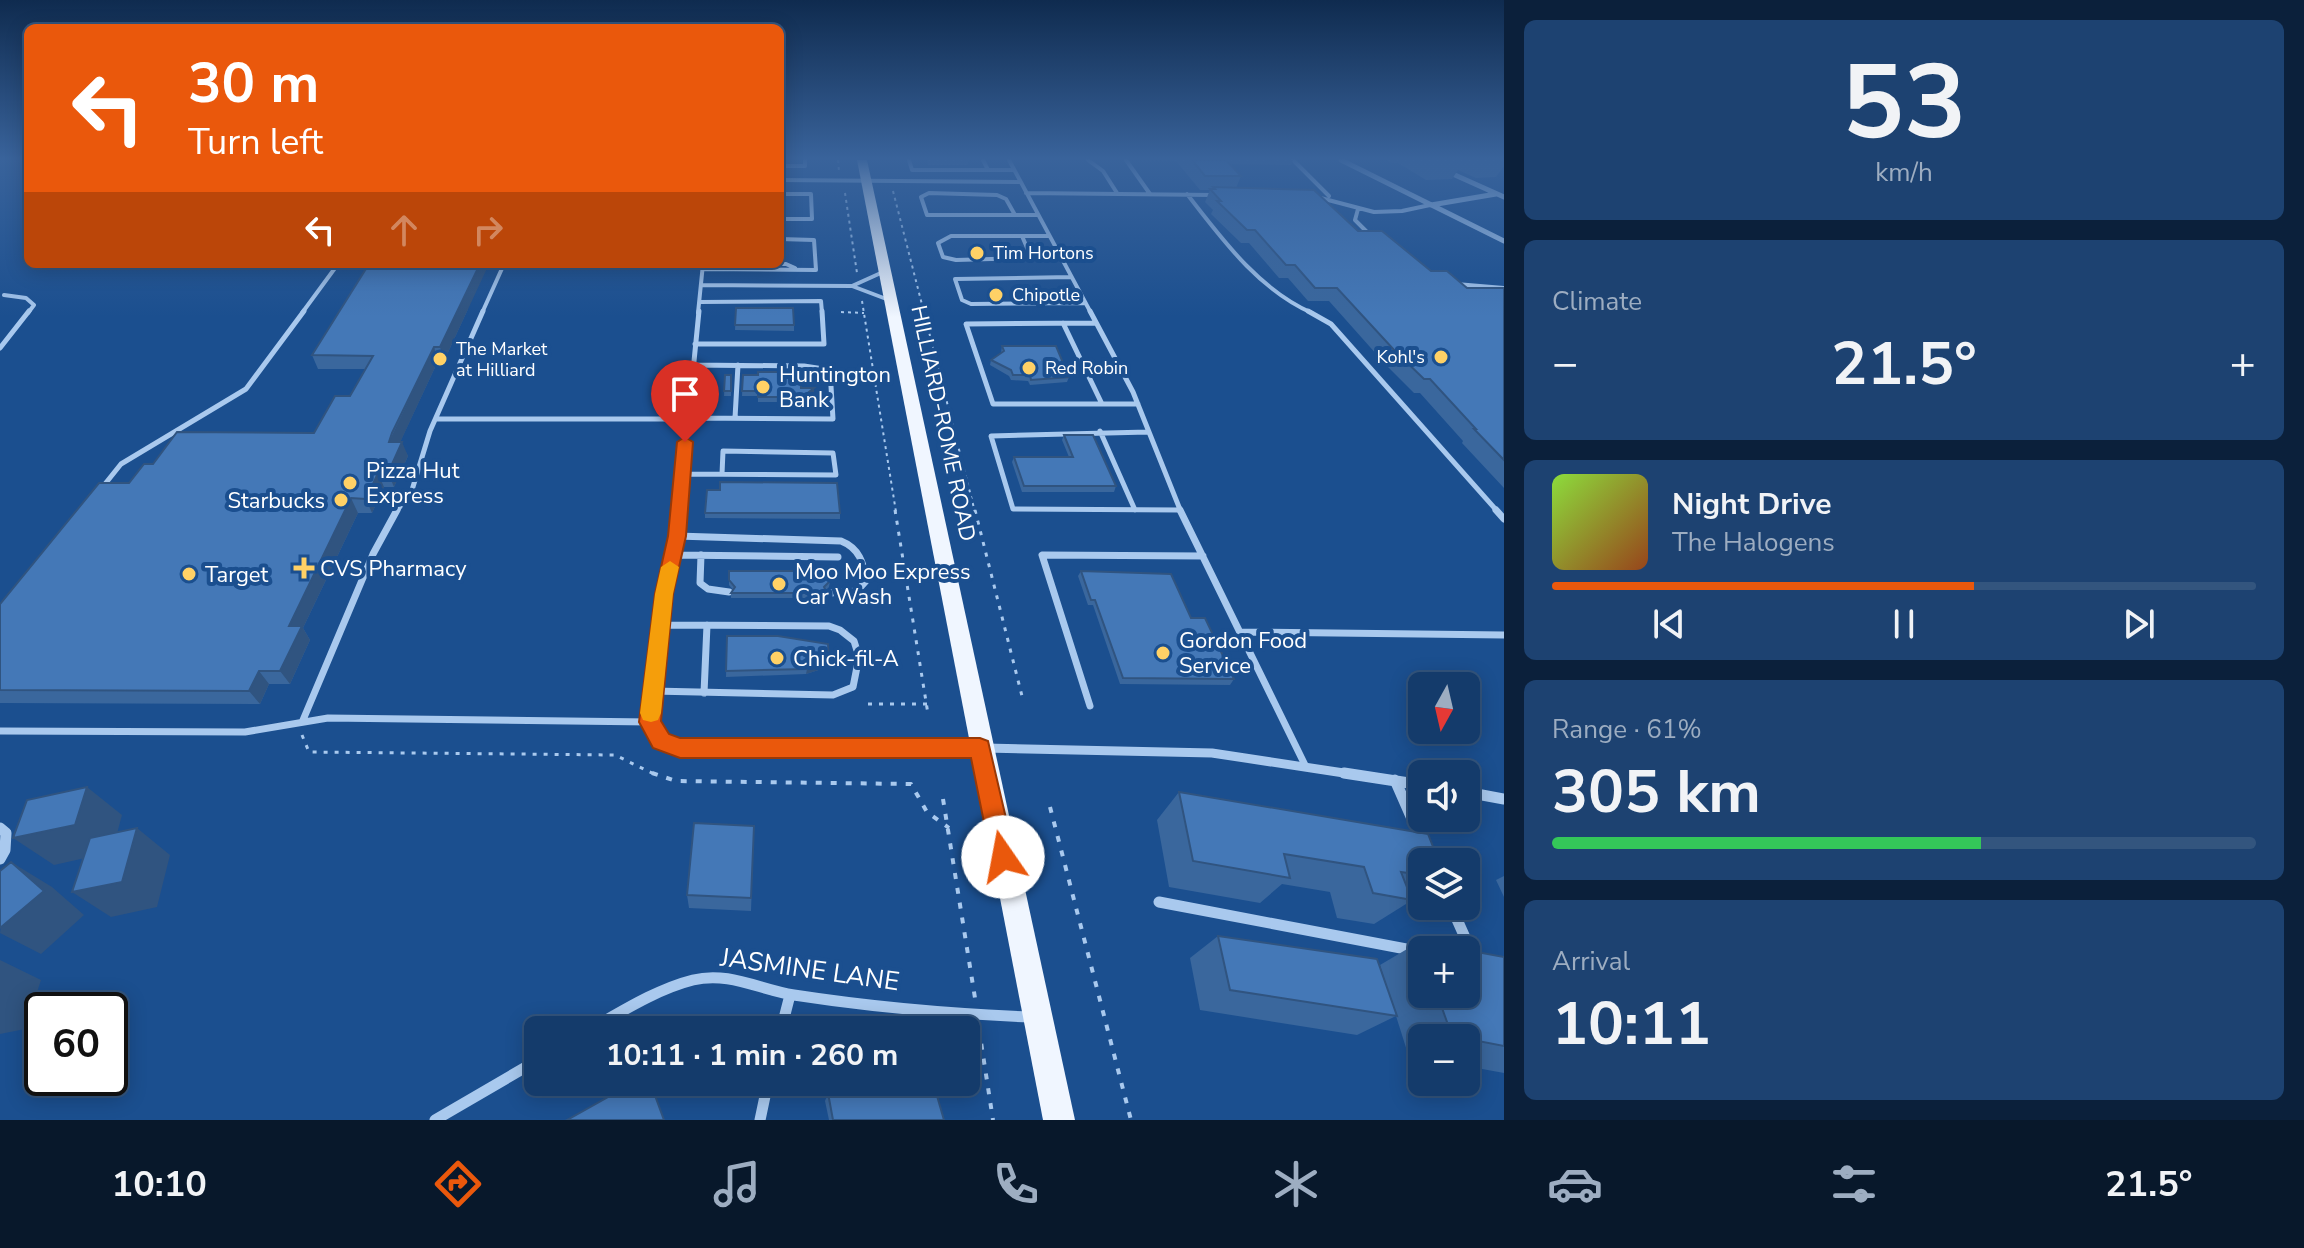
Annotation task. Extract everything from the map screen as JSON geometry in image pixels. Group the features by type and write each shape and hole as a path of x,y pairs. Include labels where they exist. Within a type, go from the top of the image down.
{"main road":[{"name":"HILLIARD-ROME ROAD","path":"871,212 1059,1120"}],"street":[{"path":"1445,212 1504,241"},
{"path":"980,748 1212,753 1408,782"},
{"path":"1395,780 1425,848"},
{"path":"1480,795 1504,799"},
{"path":"0,828 6,833 5,850 0,859"},
{"path":"1159,902 1408,949"},
{"path":"1480,963 1490,965"},
{"name":"JASMINE LANE","path":"614,1016 701,977 774,987 790,995 977,1015 1036,1017"},
{"path":"785,1016 790,995"},
{"path":"435,1120 524,1068"},
{"path":"760,1120 765,1096"}],"lane":[{"path":"784,219 812,219 812,212"},
{"path":"926,212 927,215 1038,215"},
{"path":"1037,212 1138,404 1180,510 1305,765"},
{"path":"1202,212 1266,284 1289,302 1331,324 1504,519"},
{"path":"1357,212 1355,220 1381,242"},
{"path":"1049,236 951,236 940,239 938,243 946,259 1060,257"},
{"path":"1022,236 1031,257"},
{"path":"766,268 816,270 814,240 784,239"},
{"path":"784,264 798,269"},
{"path":"93,498 121,464 246,389 335,268"},
{"path":"303,720 373,554 412,490 436,419 502,268"},
{"path":"703,268 677,536 661,625 650,722 661,741 680,748 980,748"},
{"path":"852,286 883,272"},
{"path":"1071,277 955,279 962,300 971,304 1085,303"},
{"path":"1452,284 1504,288"},
{"path":"701,285 852,286 889,300"},
{"path":"0,348 34,305 26,298 4,295"},
{"path":"695,344 824,344 821,301 699,302"},
{"path":"1063,323 1102,404"},
{"path":"1096,323 966,324 993,404 1138,404"},
{"path":"436,419 833,419 830,370 804,366 693,365"},
{"path":"735,418 738,365"},
{"path":"1100,431 1135,510"},
{"path":"1148,432 991,436 1013,509 1180,510"},
{"path":"681,474 836,475 833,453 723,451 722,474"},
{"path":"677,536 841,541 852,544 858,550 866,581 857,591 830,593"},
{"path":"673,555 838,557"},
{"path":"701,555 700,583 708,589 729,592"},
{"path":"1090,706 1042,555 1203,556"},
{"path":"653,691 833,695 853,687 859,671 858,647 852,636 829,626 661,625"},
{"path":"704,693 707,625"},
{"path":"1241,632 1504,635"},
{"path":"0,731 245,732 303,720 650,722"}],"path":[{"path":"848,212 857,273"},
{"path":"897,212 1023,700"},
{"path":"861,298 928,714"},
{"path":"841,312 864,313"},
{"path":"868,704 927,704"},
{"path":"302,735 309,752 615,755 629,758 661,779 676,781 911,784 927,812 949,828"},
{"path":"943,799 993,1120"},
{"path":"1050,807 1131,1120"}],"building":[{"path":"1229,212 1338,212 1358,231 1382,231 1431,271 1447,271 1467,288 1504,288 1504,460 1430,379 1424,379 1395,351 1337,288 1315,288 1295,265 1286,265 1255,230 1247,230"},
{"name":"Target","path":"366,268 478,268 440,347 434,347 392,433 389,442 402,442 388,473 378,473 366,499 351,498 289,626 302,626 280,671 259,671 249,691 0,690 0,604 99,483 129,483 144,464 153,464 177,432 314,433 335,396 350,396 373,356 312,355"},
{"path":"736,308 793,308 794,325 735,325"},
{"name":"Red Robin","path":"1002,346 1056,346 1069,377 1031,380 1030,375 1013,375 1011,370 991,360 1004,351"},
{"name":"Huntington Bank","path":"758,372 800,372 801,388 814,388 796,402 781,397 758,397 758,391 742,391 743,375 758,375"},
{"path":"725,375 731,375 731,391 724,391"},
{"path":"1064,435 1093,435 1116,486 1024,486 1014,457 1073,457"},
{"path":"720,482 837,483 840,513 705,513 707,490 720,490"},
{"name":"Moo Moo Express Car Wash","path":"729,571 829,571 830,581 824,587 827,593 731,593 735,587 729,580"},
{"name":"Gordon Food Service","path":"1081,571 1171,574 1191,618 1205,618 1234,679 1123,678 1095,600 1091,600"},
{"name":"Chick-fil-A","path":"727,636 778,636 828,644 829,661 807,669 726,671"},
{"path":"87,787 75,825 13,838 27,800"},
{"path":"1179,792 1428,834 1434,848 1408,848 1408,873 1401,872 1408,899 1373,893 1364,867 1284,854 1290,878 1193,861"},
{"path":"694,823 754,826 751,898 687,895"},
{"path":"137,828 122,882 72,892 90,838"},
{"path":"11,862 44,891 0,928 0,871"},
{"path":"1218,936 1377,959 1397,1016 1230,990"},
{"path":"1480,953 1504,957 1504,1046 1480,1041 1480,1024 1448,1024 1442,1008 1480,1008"},
{"path":"610,1096 655,1096 664,1120 567,1120"},
{"path":"829,1096 937,1096 944,1120 833,1120"}],"slow traffic":[{"path":"651,713 664,594 670,567"}],"place":[{"name":"Tim Hortons","path":"977,253"},
{"name":"Chipotle","path":"996,295"},
{"name":"Kohl's","path":"1441,357"},
{"name":"The Market at Hilliard","path":"440,359"},
{"name":"Red Robin","path":"1029,368"},
{"name":"Huntington Bank","path":"763,387"},
{"name":"Pizza Hut Express","path":"350,483"},
{"name":"Starbucks","path":"341,500"},
{"name":"CVS Pharmacy","path":"304,568"},
{"name":"Target","path":"189,574"},
{"name":"Moo Moo Express Car Wash","path":"779,584"},
{"name":"Gordon Food Service","path":"1163,653"},
{"name":"Chick-fil-A","path":"777,658"}],"route":[{"path":"685,442 677,536 664,594 650,722 661,741 680,748 980,748 1003,857"}]}
